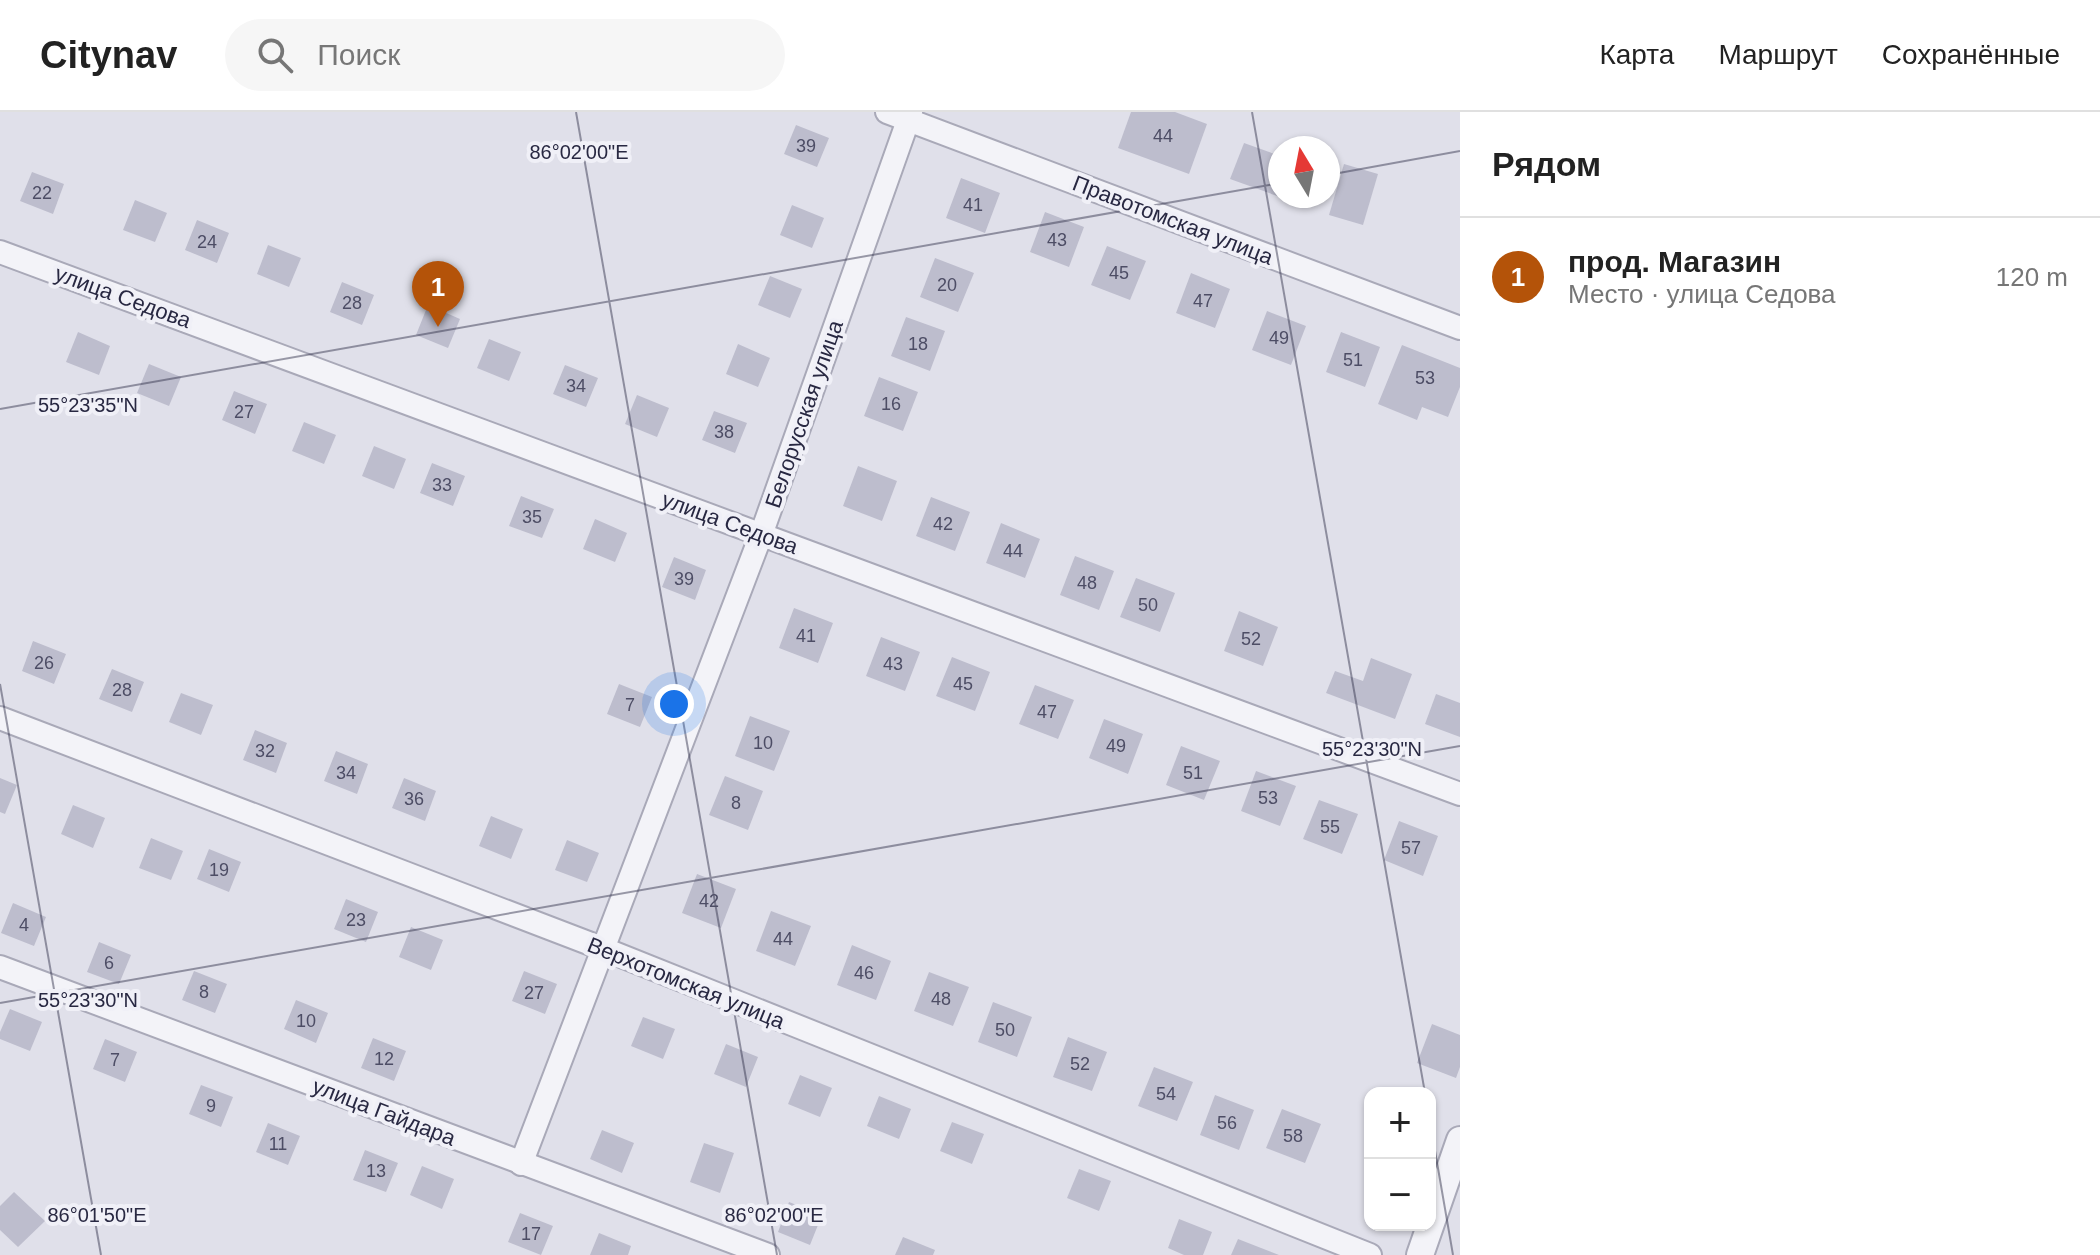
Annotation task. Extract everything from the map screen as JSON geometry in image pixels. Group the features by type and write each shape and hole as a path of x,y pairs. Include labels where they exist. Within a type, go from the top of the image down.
{"street":[{"name":"Правотомская улица","path":"902,115 1460,328"},
{"name":"Белорусская улица","path":"521,1164 761,535 902,115"},
{"name":"улица Седова","path":"0,252 1460,794"},
{"name":"Верхотомская улица","path":"0,718 604,949 1370,1255"},
{"name":"улица Гайдара","path":"0,967 768,1255"},
{"path":"1420,1255 1460,1140"}],"building":[{"path":"1131,112 1175,112 1207,124 1189,174 1118,148"},
{"path":"796,125 829,138 817,167 784,154"},
{"path":"1244,143 1268,152 1268,193 1230,179"},
{"path":"1344,164 1378,174 1363,225 1329,215 1331,208 1340,208 1340,178"},
{"path":"32,172 64,184 53,214 20,201"},
{"path":"961,178 1000,193 985,233 946,218"},
{"path":"135,200 167,213 155,242 123,230"},
{"path":"792,205 824,218 812,248 780,235"},
{"path":"1045,212 1084,227 1069,267 1030,252"},
{"path":"197,220 229,233 217,263 185,250"},
{"path":"268,245 301,258 289,287 257,274"},
{"path":"1107,246 1146,261 1130,300 1091,285"},
{"path":"935,258 974,273 958,312 920,297"},
{"path":"1191,273 1230,289 1215,328 1176,313"},
{"path":"770,276 802,289 790,318 758,305"},
{"path":"342,282 374,295 362,325 330,312"},
{"path":"428,305 460,319 448,348 416,335"},
{"path":"1267,311 1306,326 1291,365 1252,350"},
{"path":"906,317 945,331 930,371 891,356"},
{"path":"78,332 110,346 99,375 66,362"},
{"path":"1341,332 1380,347 1365,387 1326,372"},
{"path":"489,339 521,352 509,381 477,368"},
{"path":"738,344 770,358 758,387 726,374"},
{"path":"1402,345 1460,368 1460,387 1448,417 1422,407 1417,420 1378,404"},
{"path":"149,364 181,377 169,406 137,393"},
{"path":"565,365 598,378 586,407 553,394"},
{"path":"879,377 918,392 903,431 864,416"},
{"path":"234,391 267,404 255,434 222,420"},
{"path":"637,395 669,408 657,437 625,424"},
{"path":"714,411 747,423 735,453 702,440"},
{"path":"304,422 336,435 324,464 292,451"},
{"path":"374,446 406,459 394,489 362,476"},
{"path":"432,463 465,476 453,506 420,493"},
{"path":"858,466 897,481 882,521 843,506"},
{"path":"521,496 554,509 542,538 509,526"},
{"path":"931,497 970,512 955,551 916,536"},
{"path":"595,519 627,533 615,562 583,549"},
{"path":"1001,523 1040,539 1025,578 986,563"},
{"path":"1075,556 1114,571 1099,610 1060,595"},
{"path":"674,557 706,570 695,600 662,587"},
{"path":"1136,578 1175,593 1160,632 1120,617"},
{"path":"794,608 833,623 818,663 779,648"},
{"path":"1239,611 1278,627 1263,666 1224,651"},
{"path":"881,637 920,652 905,691 866,676"},
{"path":"33,641 66,654 54,684 22,671"},
{"path":"952,657 990,672 975,711 936,696"},
{"path":"1371,658 1412,674 1395,719 1326,693 1335,671 1363,681"},
{"path":"112,669 144,682 132,712 99,699"},
{"path":"619,684 652,697 640,727 607,714"},
{"path":"1035,685 1074,700 1058,739 1019,724"},
{"path":"181,693 213,705 201,735 169,722"},
{"path":"1436,694 1460,703 1460,737 1425,724"},
{"path":"750,716 790,731 774,771 735,756"},
{"path":"1104,719 1143,734 1128,774 1089,758"},
{"path":"255,730 287,743 276,773 243,760"},
{"path":"1181,746 1220,761 1204,800 1166,785"},
{"path":"336,751 368,764 357,794 324,781"},
{"path":"1256,771 1296,786 1280,826 1241,811"},
{"path":"725,776 763,791 748,830 709,815"},
{"path":"0,778 17,785 5,814 0,812"},
{"path":"404,778 436,791 425,821 392,808"},
{"path":"1319,800 1358,814 1342,854 1303,839"},
{"path":"73,805 105,818 93,848 61,834"},
{"path":"491,816 523,829 511,859 479,846"},
{"path":"1399,821 1438,836 1423,876 1384,860"},
{"path":"151,838 183,851 171,880 139,868"},
{"path":"567,840 599,853 587,882 555,870"},
{"path":"209,849 241,862 229,892 197,879"},
{"path":"697,874 736,889 721,928 682,913"},
{"path":"346,899 378,912 366,942 334,929"},
{"path":"13,903 46,917 34,946 1,933"},
{"path":"771,911 811,926 795,966 756,951"},
{"path":"411,927 443,940 431,970 399,957"},
{"path":"99,942 131,955 119,984 87,972"},
{"path":"852,945 891,961 876,1000 837,985"},
{"path":"194,971 227,984 215,1013 182,1000"},
{"path":"524,971 557,984 545,1014 512,1001"},
{"path":"929,972 969,987 953,1026 914,1011"},
{"path":"296,1000 328,1013 316,1043 284,1029"},
{"path":"993,1002 1032,1017 1017,1057 978,1042"},
{"path":"10,1009 42,1022 30,1051 0,1039"},
{"path":"643,1017 675,1029 663,1059 631,1046"},
{"path":"1432,1024 1460,1035 1460,1067 1456,1078 1417,1063"},
{"path":"1068,1037 1107,1052 1092,1091 1053,1077"},
{"path":"373,1038 406,1051 394,1081 361,1068"},
{"path":"105,1039 137,1052 125,1082 93,1069"},
{"path":"726,1044 758,1057 746,1087 714,1074"},
{"path":"1154,1067 1193,1082 1177,1121 1138,1106"},
{"path":"800,1075 832,1088 820,1117 788,1104"},
{"path":"201,1085 233,1097 221,1127 189,1114"},
{"path":"1215,1095 1254,1110 1239,1150 1200,1135"},
{"path":"879,1096 911,1109 899,1139 867,1126"},
{"path":"1282,1109 1321,1124 1305,1163 1266,1148"},
{"path":"952,1122 984,1134 972,1164 940,1151"},
{"path":"268,1123 300,1136 288,1165 256,1152"},
{"path":"602,1130 634,1143 622,1173 590,1159"},
{"path":"704,1143 734,1153 720,1193 690,1182"},
{"path":"365,1150 398,1163 386,1192 353,1180"},
{"path":"422,1166 454,1179 442,1209 410,1195"},
{"path":"1079,1169 1111,1181 1099,1211 1067,1198"},
{"path":"14,1192 45,1221 18,1247 0,1230 0,1206"},
{"path":"789,1202 822,1215 810,1245 778,1232"},
{"path":"520,1213 553,1226 541,1255 508,1242"},
{"path":"1179,1219 1212,1232 1203,1255 1184,1255 1168,1248"},
{"path":"599,1233 631,1246 628,1255 590,1255"},
{"path":"903,1237 935,1250 933,1255 895,1255"},
{"path":"1238,1239 1279,1255 1231,1255"}],"place":[{"name":"прод. Магазин","path":"438,327"}]}
